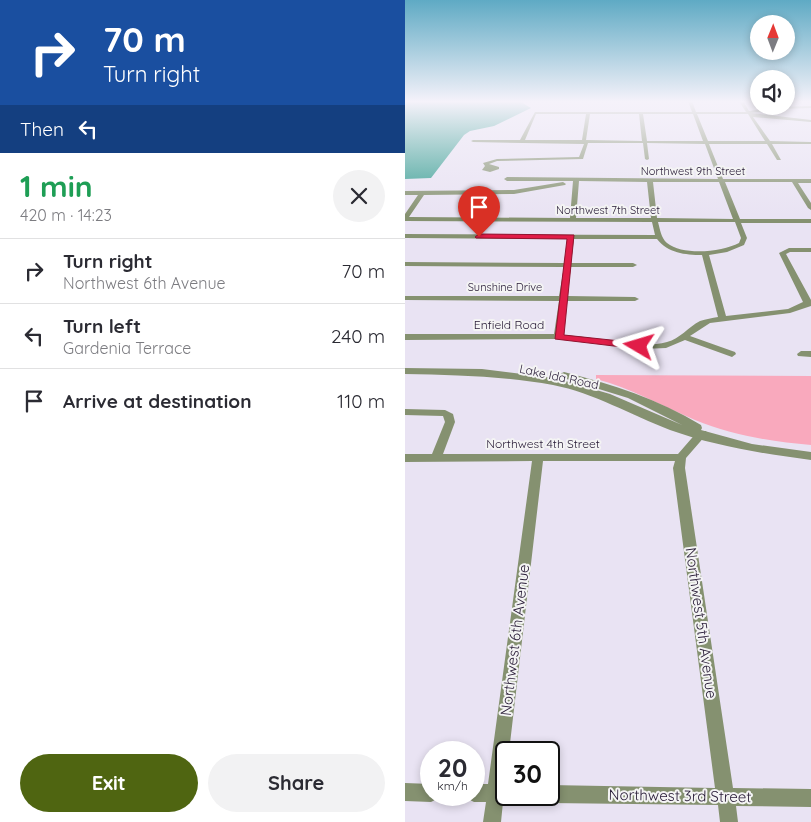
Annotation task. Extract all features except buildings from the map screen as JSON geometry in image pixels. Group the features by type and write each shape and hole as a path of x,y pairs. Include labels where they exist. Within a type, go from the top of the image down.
{"street":[{"path":"766,139 779,159"},
{"path":"473,141 811,143"},
{"path":"488,166 485,164 487,162 497,160 581,158 586,144 584,142"},
{"path":"645,142 647,159"},
{"path":"650,182 655,220 662,242 673,248 705,253 730,250 742,244 745,238 707,142"},
{"path":"507,179 576,181"},
{"path":"405,193 514,192 576,181"},
{"path":"573,220 576,181"},
{"name":"Northwest 9th Street","path":"576,181 811,182"},
{"path":"794,181 811,208"},
{"path":"405,218 422,193"},
{"name":"Northwest 7th Street","path":"405,218 811,220"},
{"path":"405,236 659,237"},
{"path":"558,337 571,237"},
{"path":"810,306 782,253 784,250 811,250"},
{"path":"705,253 723,319"},
{"path":"405,264 633,265"},
{"name":"Sunshine Drive","path":"405,298 635,299"},
{"name":"Enfield Road","path":"405,337 558,337 653,346 669,344 686,337 701,324 723,319 790,311 810,306"},
{"path":"686,337 732,354"},
{"path":"801,354 811,354"},
{"name":"Lake Ida Road","path":"405,363 462,368 573,386 621,403 675,427 702,432 759,449 811,456"},
{"name":"Lake Ida Road","path":"405,371 462,368"},
{"path":"405,412 445,413 449,416 450,422 436,458"},
{"path":"681,457 702,432"},
{"name":"Northwest 6th Avenue","path":"507,741 538,457"},
{"name":"Northwest 4th Street","path":"405,458 681,457"},
{"name":"Northwest 5th Avenue","path":"681,457 679,468 729,822"},
{"path":"405,792 420,793"},
{"name":"Northwest 3rd Street","path":"560,794 811,798"},
{"name":"Northwest 6th Avenue","path":"492,822 497,806"}],"shaded area":[{"path":"405,139 461,139 431,178 405,179"},
{"path":"596,375 811,376 811,445 752,437 723,430 683,415 634,392 596,379"}],"route":[{"path":"479,237 571,237 558,337 587,338 639,346"}]}
